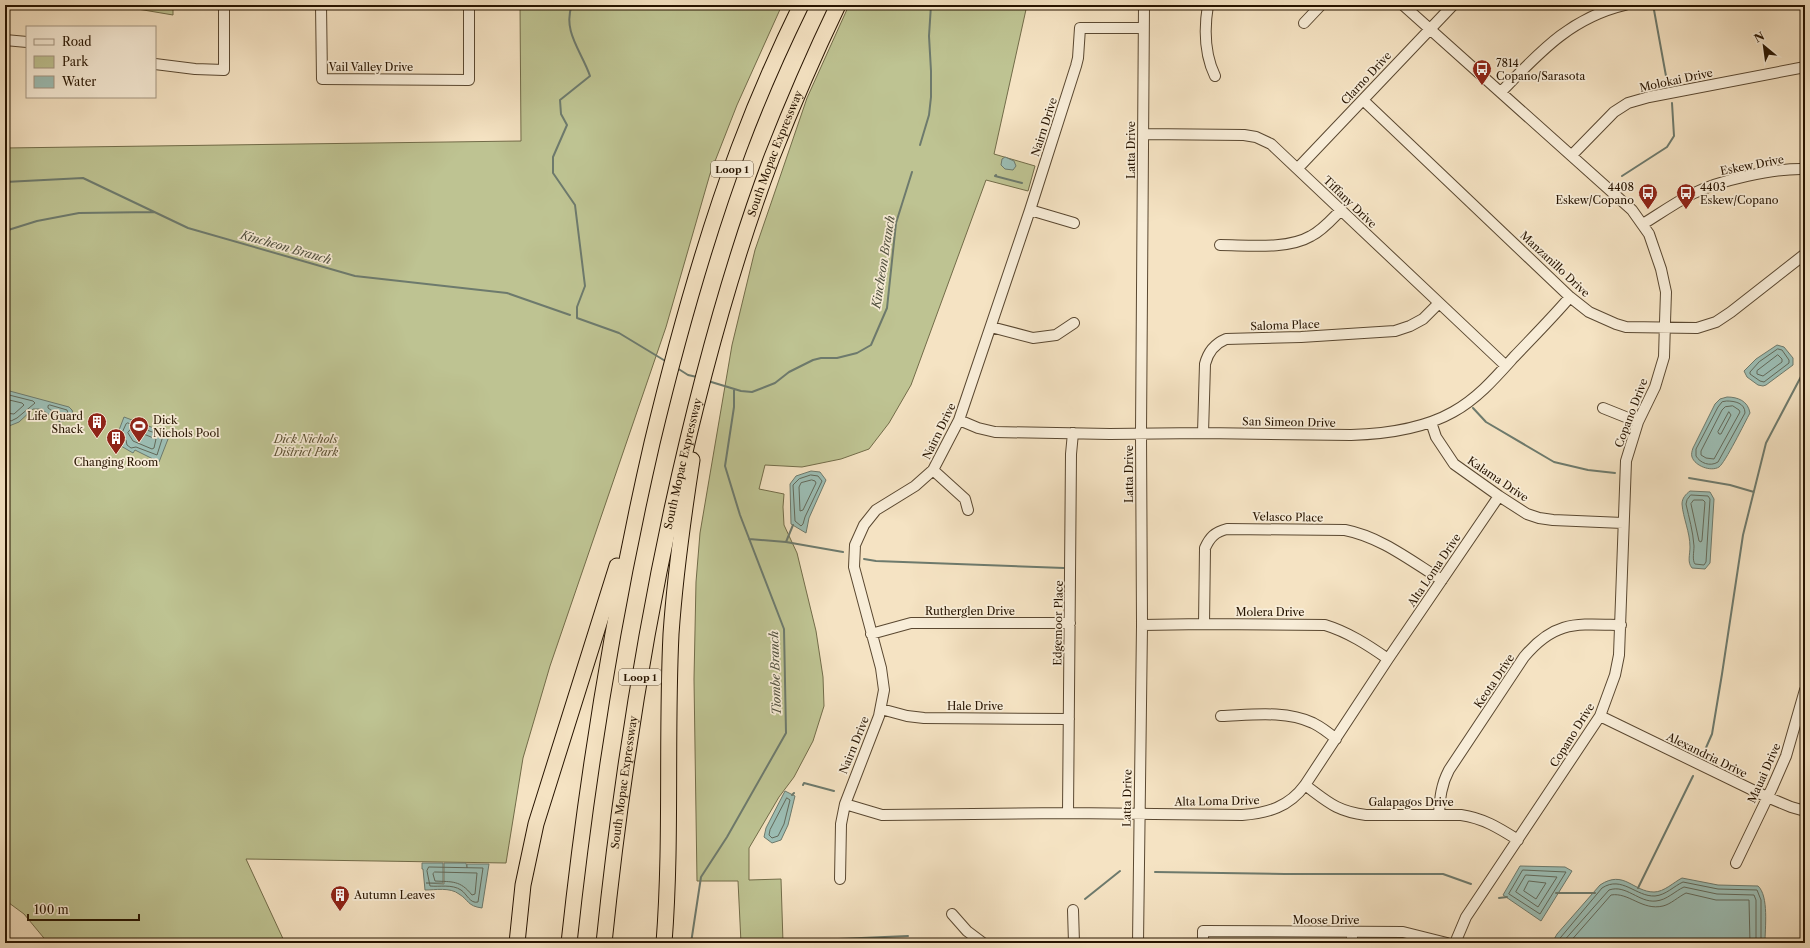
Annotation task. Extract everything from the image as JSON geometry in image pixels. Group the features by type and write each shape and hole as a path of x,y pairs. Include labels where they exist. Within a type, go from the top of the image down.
{"highway":[{"name":"Loop 1","path":"569,943 595,738 632,528 662,404 679,338 715,215 739,148 800,5"},
{"name":"South Mopac Expressway","path":"604,943 620,804 639,680 657,577 696,416 698,398 745,233 771,159 795,98 838,5"},
{"path":"664,943 669,825 671,635 677,564 696,416"},
{"path":"517,943 523,885 536,824 623,545 632,528"}],"street":[{"path":"156,64 195,69 224,70 224,5"},
{"name":"Vail Valley Drive","path":"321,5 322,79 469,80 469,5"},
{"name":"Latta Drive","path":"1138,943 1142,625 1141,433 1144,5"},
{"path":"1208,5 1206,22 1206,56 1215,76"},
{"path":"1304,23 1321,5"},
{"name":"Copano Drive","path":"1403,5 1632,210 1643,224 1655,248 1662,269 1666,292 1664,357 1657,380 1638,422 1626,461 1621,625 1616,675 1600,716 1466,917 1455,943"},
{"name":"Clarno Drive","path":"1298,168 1453,5"},
{"path":"1501,92 1543,49 1570,28 1606,10 1625,5"},
{"name":"Nairn Drive","path":"840,879 841,824 845,804 882,709 884,690 854,567 855,545 864,525 876,510 915,486 933,470 959,420 1030,210 1078,58 1080,28 1144,28"},
{"path":"5,40 26,42"},
{"name":"Molokai Drive","path":"1572,155 1614,112 1628,103 1649,97 1805,67"},
{"name":"Manzanillo Drive","path":"1363,100 1570,297 1589,312 1616,324 1626,327 1697,328 1716,322 1805,254"},
{"name":"Tiffany Drive","path":"1143,134 1244,135 1256,137 1271,144 1506,366"},
{"name":"Eskew Drive","path":"1643,224 1693,194 1716,184 1771,172 1805,169"},
{"path":"1030,210 1074,223"},
{"path":"1220,245 1297,243 1317,232 1341,210"},
{"name":"San Simeon Drive","path":"959,420 978,428 995,432 1369,434 1404,429 1432,422 1453,412 1468,402 1487,386 1570,297"},
{"name":"Saloma Place","path":"1203,433 1205,364 1207,356 1218,343 1226,339 1301,337 1394,331 1410,326 1423,319 1439,303"},
{"path":"991,327 1034,338 1056,335 1074,323"},
{"path":"1603,408 1638,422"},
{"name":"Kalama Drive","path":"1432,422 1436,437 1454,464 1527,514 1539,518 1569,522 1623,523"},
{"name":"Edgemoor Place","path":"1068,813 1071,454 1073,433"},
{"path":"933,470 965,499 968,510"},
{"name":"Alta Loma Drive","path":"845,804 882,815 1068,813 1256,814 1279,808 1299,793 1305,785 1388,658 1499,496"},
{"name":"Velasco Place","path":"1204,624 1205,548 1209,540 1214,535 1227,529 1345,530 1359,533 1370,536 1442,580"},
{"name":"Rutherglen Drive","path":"871,634 911,623 1070,623"},
{"name":"Keota Drive","path":"1439,814 1442,784 1449,770 1524,657 1537,642 1555,631 1578,624 1621,625"},
{"name":"Molera Drive","path":"1142,625 1325,625 1358,639 1388,658"},
{"name":"Mauai Drive","path":"1736,863 1786,756 1803,703 1805,690"},
{"name":"Hale Drive","path":"882,709 907,716 924,718 1069,719"},
{"path":"1221,716 1271,715 1294,718 1313,723 1336,739"},
{"name":"Alexandria Drive","path":"1600,716 1767,797 1805,811"},
{"name":"Galapagos Drive","path":"1305,785 1339,809 1352,813 1439,814 1477,817 1493,824 1518,840"},
{"path":"1073,910 1074,943"},
{"path":"952,914 967,931 984,943"},
{"name":"Moose Drive","path":"1203,943 1203,931 1407,933 1447,943"},
{"path":"1352,932 1352,943"}],"green space":[{"path":"114,5 173,5 173,15"},
{"name":"Dick Nichols District Park","path":"520,5 782,5 737,105 710,174 666,327 550,666 523,758 506,863 246,859 285,943 48,943 24,914 5,900 5,148 521,141"},
{"path":"849,5 1027,5 994,154 1035,166 1028,191 986,180 911,385 889,423 869,449 841,459 802,467 765,465 759,489 784,494 784,525 797,553 816,631 823,677 824,706 813,741 794,777 779,797 749,848 749,880 781,879 783,943 741,943 738,881 697,881 694,679 696,582 700,533 732,345 755,250 807,98"}],"water":[{"path":"1005,157 1014,161 1016,166 1013,170 1005,169 1001,165 1002,159"},
{"path":"1777,345 1784,347 1793,358 1793,365 1766,385 1758,385 1747,377 1744,371 1756,359"},
{"path":"6,390 69,407 73,414 64,421 60,422 41,409 33,409 19,422 9,426 5,420"},
{"path":"1727,397 1742,400 1747,405 1750,413 1722,464 1719,467 1712,469 1704,467 1696,463 1692,457 1692,451 1715,404 1720,399"},
{"path":"124,417 170,434 159,462 135,450 133,453 121,446 123,442 116,438"},
{"path":"811,471 820,472 826,480 809,518 806,533 791,524 790,484 796,476"},
{"path":"1690,491 1710,492 1714,499 1710,563 1705,569 1692,568 1689,558 1690,541 1682,504 1684,496"},
{"path":"785,791 795,796 788,825 781,840 772,843 764,837 766,828"},
{"path":"422,863 443,863 443,883 426,883 444,884 444,863 466,863 467,868 467,864 489,864 482,908 473,906 462,896 451,890 425,890"},
{"path":"1520,866 1565,867 1572,871 1541,921 1503,895"},
{"path":"1682,878 1718,885 1758,886 1764,897 1765,904 1765,943 1552,943 1557,934 1600,885 1608,881 1616,879 1622,880 1640,889 1658,892"}],"waterway":[{"path":"572,5 569,24 571,33 590,76 560,100 561,114 567,125 553,157 553,173 575,205 585,286 577,307 577,318 619,333 667,362"},
{"name":"Kincheon Branch","path":"920,145 929,115 931,97 929,36 931,5"},
{"path":"1654,10 1668,87"},
{"path":"1622,176 1667,147 1674,136 1672,103"},
{"name":"Kincheon Branch","path":"708,381 741,391 752,392 775,383 789,372 813,360 821,358 837,358 857,353 871,345 887,308 896,223 912,172"},
{"path":"996,175 995,176 1022,183"},
{"name":"Kincheon Branch","path":"5,182 83,178 188,228 355,276 507,293 570,315"},
{"path":"5,231 37,221 79,213 154,212"},
{"name":"Kincheon Branch","path":"677,368 688,375 697,377"},
{"path":"1705,750 1712,734 1743,535 1766,443 1805,369"},
{"name":"Tiombe Branch","path":"691,943 701,877 727,837 786,733 784,629 740,515 725,466 734,407 734,389"},
{"path":"1473,408 1486,422 1554,462 1588,470 1615,473"},
{"path":"1689,478 1730,485 1754,492"},
{"path":"786,542 793,525"},
{"path":"749,539 786,542 843,552"},
{"path":"864,559 876,561 1064,568"},
{"path":"1638,888 1693,776"},
{"path":"803,785 804,783 834,791"},
{"path":"1085,899 1120,871"},
{"path":"1155,872 1443,874 1471,884"},
{"path":"1556,893 1595,893"},
{"path":"1499,898 1507,897"},
{"path":"745,943 908,936"}],"place":[{"name":"7814 Copano/Sarasota","path":"1482,86"},
{"name":"4408 Eskew/Copano","path":"1648,210"},
{"name":"4403 Eskew/Copano","path":"1686,210"},
{"name":"Life Guard Shack","path":"97,439"},
{"name":"Dick Nichols Pool","path":"139,443"},
{"name":"Changing Room","path":"116,455"},
{"name":"Autumn Leaves","path":"340,912"}]}
